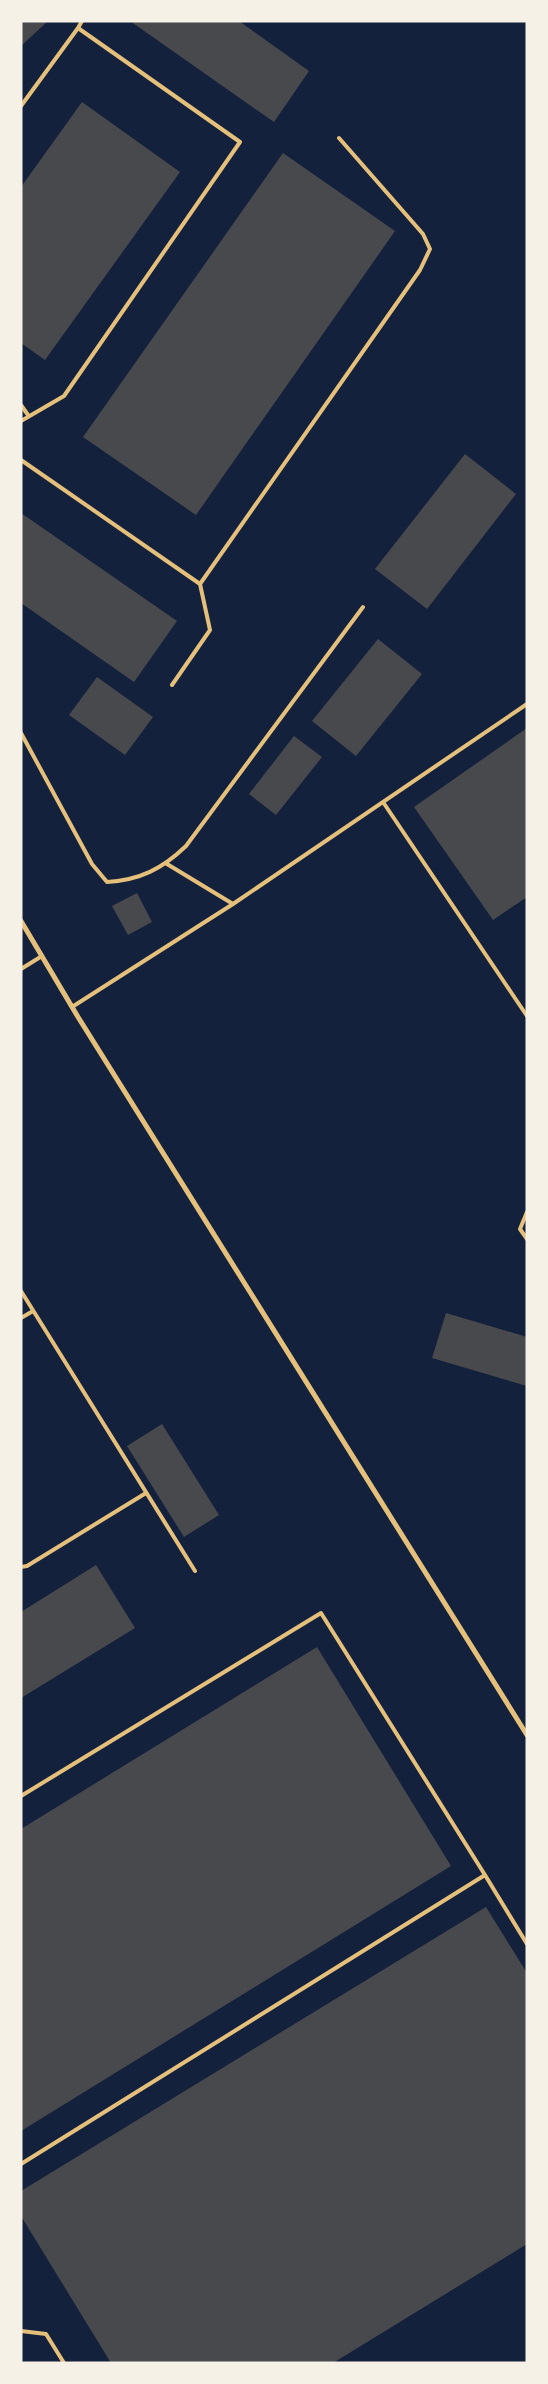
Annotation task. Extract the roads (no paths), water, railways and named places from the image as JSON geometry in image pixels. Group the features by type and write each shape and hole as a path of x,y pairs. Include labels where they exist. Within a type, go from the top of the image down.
{"street":[{"path":"21,922 72,1007 527,1735"}],"lane":[{"path":"21,106 82,21"},
{"path":"21,421 28,415 64,396 240,142 78,28"},
{"path":"200,584 420,270 430,249 423,234 339,138"},
{"path":"21,405 28,415"},
{"path":"21,460 200,584 210,630 172,685"},
{"path":"21,733 92,864 107,882 129,881 167,864 186,846 363,607"},
{"path":"72,1007 233,904 527,704"},
{"path":"382,802 527,1016"},
{"path":"167,864 233,904"},
{"path":"21,969 42,956"},
{"path":"527,1212 520,1229 527,1239"},
{"path":"21,1291 195,1571"},
{"path":"21,1318 33,1311"},
{"path":"21,1567 27,1566 146,1493"},
{"path":"21,1796 321,1613 527,1944"},
{"path":"21,2164 485,1875"},
{"path":"21,2331 46,2334 64,2363"}]}
